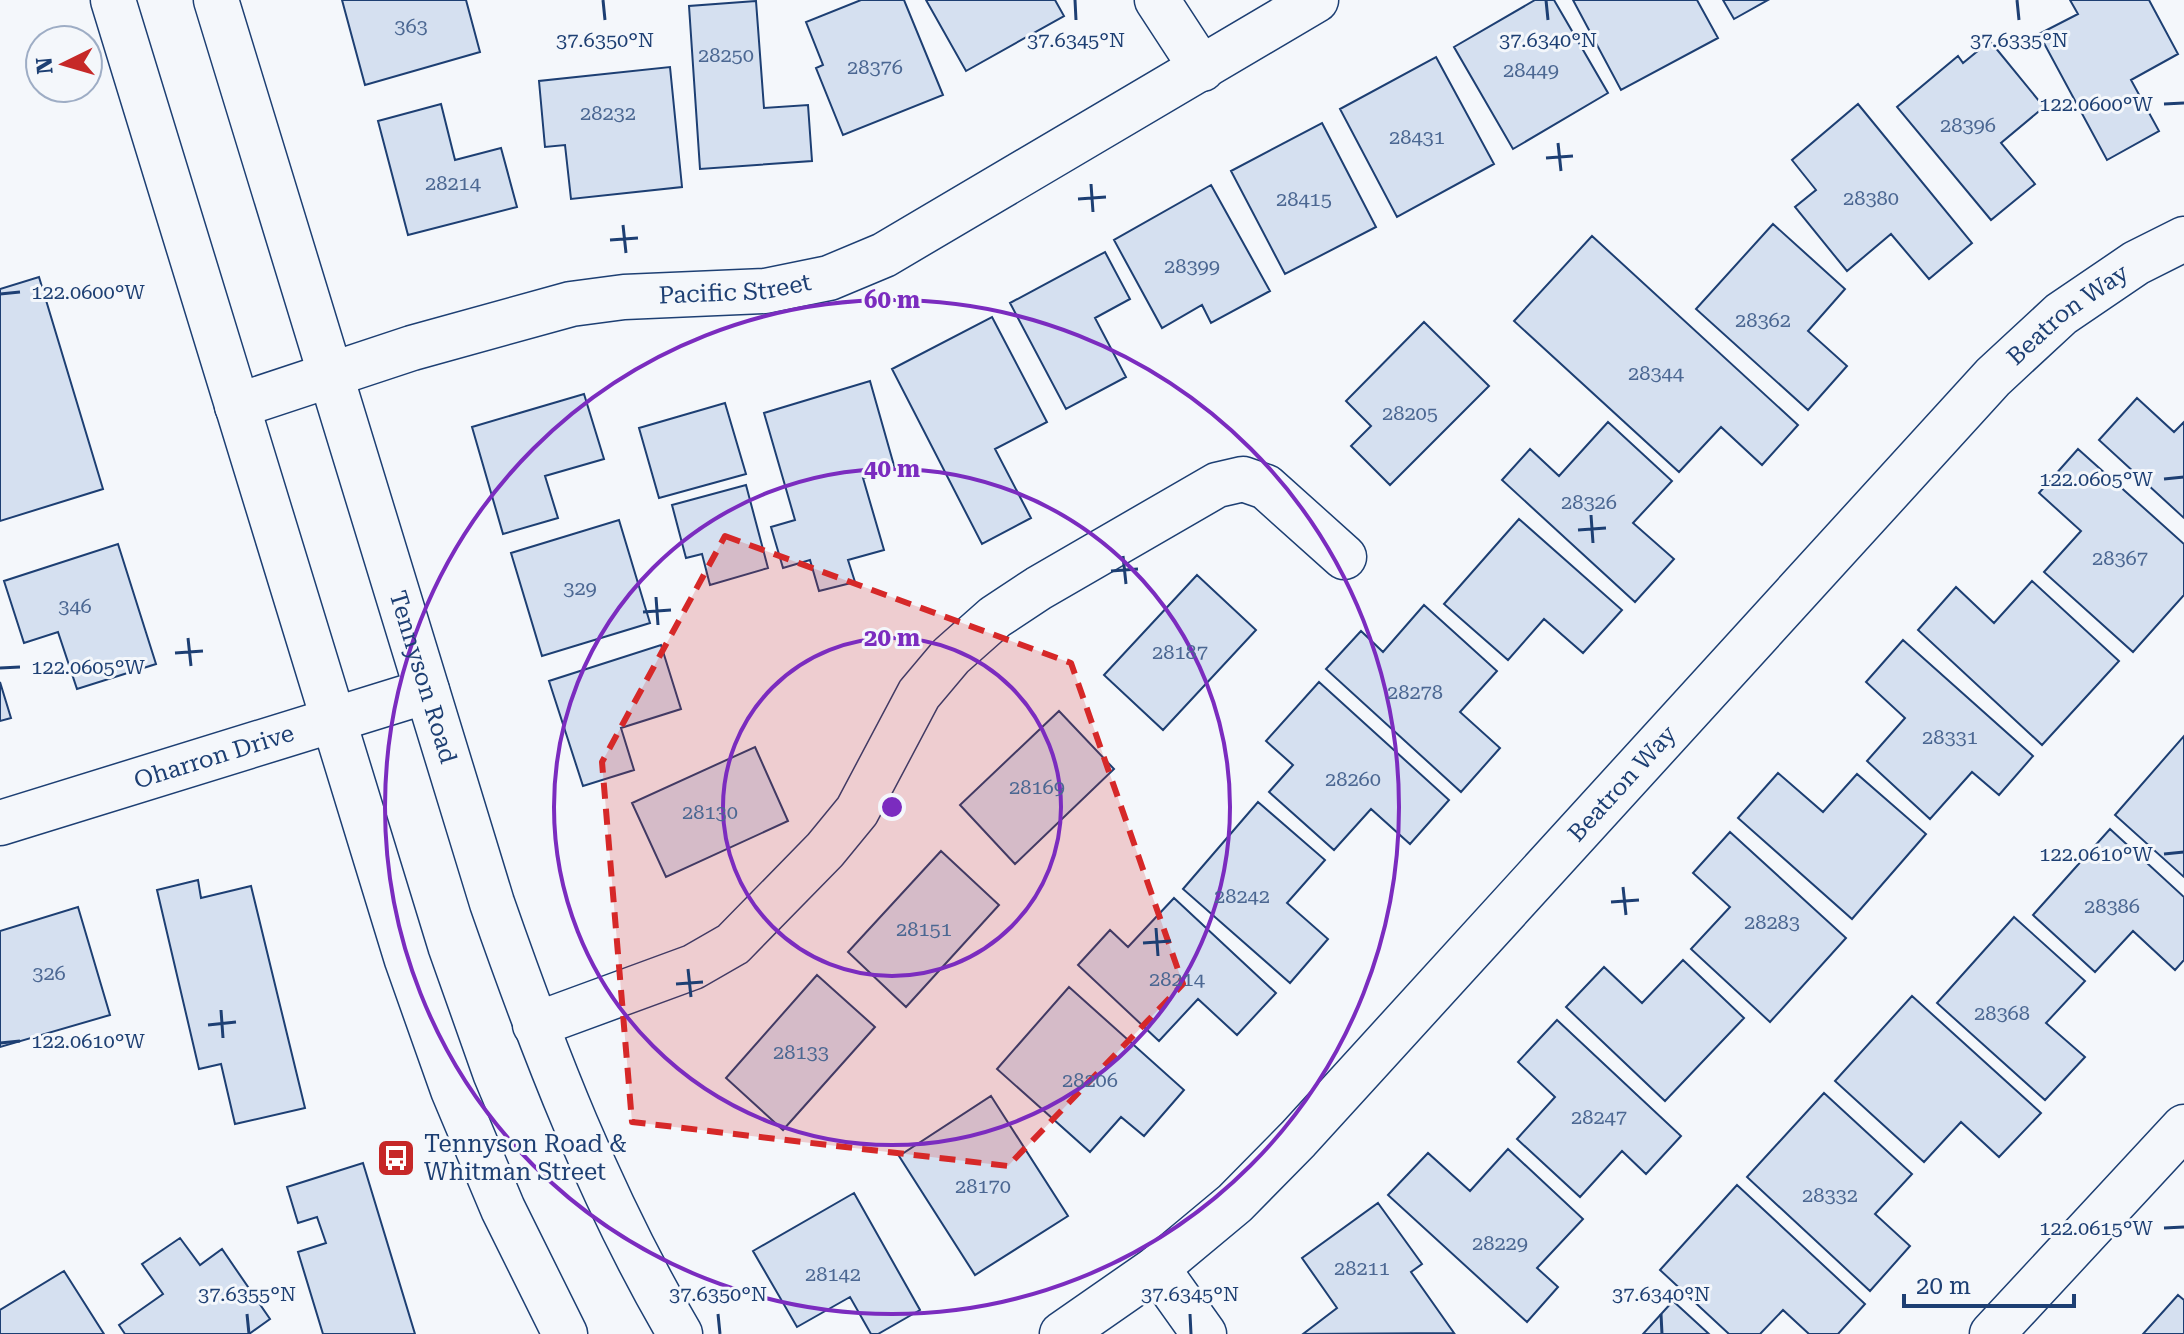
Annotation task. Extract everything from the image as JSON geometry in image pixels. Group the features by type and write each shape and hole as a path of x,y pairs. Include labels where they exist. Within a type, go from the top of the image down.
{"street":[{"path":"113,0 407,960 453,1090 503,1209 565,1334"},
{"name":"Tennyson Road","path":"216,0 492,903 535,1025 591,1164 645,1274 680,1334"},
{"path":"1157,0 1202,69"},
{"name":"Pacific Street","path":"237,406 412,348 571,304 624,297 765,291 829,278 884,255 1316,0"},
{"name":"Beatron Way","path":"1062,1334 1157,1268 1235,1203 1298,1139 1993,377 2061,314 2136,263 2184,239"},
{"path":"535,1025 693,967 733,944 825,850 857,811 919,694 951,656 995,617 1217,485 1243,479 1266,487 1344,557"},
{"name":"Oharron Drive","path":"0,823 427,691"},
{"path":"1992,1334 2184,1127"},
{"path":"1157,1268 1204,1334"}],"highlighted area":[{"path":"725,536 1071,663 1183,984 1008,1166 632,1122 602,762"}],"building":[{"path":"342,0 466,0 480,52 365,85"},
{"path":"861,0 904,0 943,95 843,135 816,68 823,65 806,22"},
{"path":"926,0 1055,0 1064,16 966,71"},
{"path":"1535,0 1554,0 1608,93 1513,149 1454,47"},
{"path":"1573,0 1697,0 1718,38 1621,90"},
{"path":"1723,0 1768,0 1734,19"},
{"path":"2070,0 2149,0 2178,54 2131,80 2159,131 2107,160 2039,34 2078,14"},
{"path":"756,1 764,108 808,105 812,161 700,169 689,6"},
{"path":"1990,41 2044,107 2001,143 2035,184 1991,220 1897,107 1958,56 1963,63"},
{"path":"1436,57 1494,164 1397,217 1340,109"},
{"path":"670,67 682,187 571,199 565,145 545,147 539,81"},
{"path":"441,104 455,160 501,148 517,207 408,235 378,121"},
{"path":"1858,104 1972,243 1929,279 1891,234 1847,271 1795,207 1816,190 1792,160"},
{"path":"1322,123 1376,227 1285,274 1231,171"},
{"path":"1211,185 1270,291 1211,323 1202,305 1162,328 1114,240"},
{"path":"1773,224 1845,289 1808,331 1847,366 1808,410 1696,309"},
{"path":"1592,236 1798,425 1762,465 1721,427 1679,472 1514,321"},
{"path":"1105,252 1130,299 1095,318 1126,377 1066,409 1010,303"},
{"path":"39,277 103,489 0,521 0,289"},
{"path":"992,317 1047,422 995,449 1031,518 982,544 892,369"},
{"path":"1424,322 1489,386 1390,485 1351,446 1371,426 1346,401"},
{"path":"870,381 895,469 863,478 884,550 848,560 855,582 819,591 810,560 783,568 771,527 795,520 764,413"},
{"path":"584,394 604,459 545,476 558,518 503,534 472,427"},
{"path":"2137,398 2174,432 2184,422 2184,518 2099,440"},
{"path":"725,403 746,474 659,498 639,428"},
{"path":"1608,422 1672,481 1633,523 1674,559 1635,602 1502,480 1530,449 1559,476"},
{"path":"2078,449 2184,544 2184,595 2133,652 2044,572 2081,531 2039,493"},
{"path":"746,485 768,568 710,585 702,554 686,558 672,505"},
{"path":"1519,519 1622,610 1583,653 1544,619 1508,660 1444,604"},
{"path":"619,520 650,623 542,656 511,553"},
{"path":"118,544 156,664 77,689 58,632 24,643 4,581"},
{"path":"1197,575 1256,630 1163,730 1104,675"},
{"path":"2032,581 2119,661 2042,745 1918,630 1956,587 1994,623"},
{"path":"1424,605 1497,671 1460,712 1500,748 1461,792 1326,669 1361,631 1383,652"},
{"path":"1903,640 2033,756 1999,795 1972,772 1930,819 1867,761 1905,718 1866,682"},
{"path":"661,645 681,709 621,728 634,770 583,786 549,681"},
{"path":"0,682 11,718 0,721"},
{"path":"1319,682 1449,800 1410,844 1371,809 1334,850 1269,792 1293,765 1266,741"},
{"path":"1059,711 1114,769 1015,864 960,805"},
{"path":"2184,736 2184,877 2115,815"},
{"path":"755,747 788,821 666,877 632,803"},
{"path":"1778,773 1823,812 1857,774 1926,834 1852,919 1738,818"},
{"path":"1258,802 1325,860 1287,903 1328,939 1290,983 1183,889"},
{"path":"2110,829 2184,897 2184,960 2175,970 2133,931 2095,972 2033,915"},
{"path":"1730,832 1846,938 1770,1022 1691,949 1730,907 1693,873"},
{"path":"941,851 999,905 906,1007 848,952"},
{"path":"198,880 201,898 251,886 305,1108 235,1124 221,1064 199,1069 157,890"},
{"path":"1174,898 1276,993 1237,1035 1198,999 1159,1041 1078,965 1110,930 1128,947"},
{"path":"78,907 110,1015 0,1047 0,931"},
{"path":"2014,917 2085,981 2046,1023 2085,1057 2045,1100 1937,1003"},
{"path":"1683,960 1744,1018 1665,1101 1566,1007 1604,967 1642,1003"},
{"path":"817,975 875,1027 783,1130 726,1078"},
{"path":"1069,987 1184,1090 1144,1136 1121,1117 1090,1152 997,1069"},
{"path":"1912,996 2041,1113 1999,1157 1961,1122 1924,1162 1835,1081"},
{"path":"1557,1020 1681,1136 1646,1174 1622,1151 1580,1197 1517,1139 1555,1097 1518,1062"},
{"path":"1824,1093 1912,1174 1875,1214 1910,1246 1870,1291 1747,1177"},
{"path":"991,1096 1068,1216 975,1275 899,1156"},
{"path":"1508,1149 1583,1219 1537,1268 1558,1287 1527,1322 1388,1195 1428,1153 1470,1191"},
{"path":"363,1163 415,1334 323,1334 298,1252 326,1243 317,1217 298,1223 287,1187"},
{"path":"1737,1185 1865,1304 1838,1334 1809,1334 1783,1310 1760,1334 1729,1334 1660,1270"},
{"path":"854,1193 920,1310 878,1334 871,1334 850,1297 797,1327 753,1251"},
{"path":"1378,1203 1422,1264 1411,1272 1454,1333 1303,1334 1337,1308 1302,1258"},
{"path":"180,1238 200,1265 222,1249 270,1319 249,1334 125,1334 119,1325 163,1294 142,1264"},
{"path":"64,1271 104,1334 0,1334 0,1310"},
{"path":"2178,1295 2184,1300 2184,1334 2143,1334"},
{"path":"1673,1301 1709,1334 1643,1334"}],"place":[{"name":"Tennyson Road & Whitman Street","path":"396,1158"}]}
